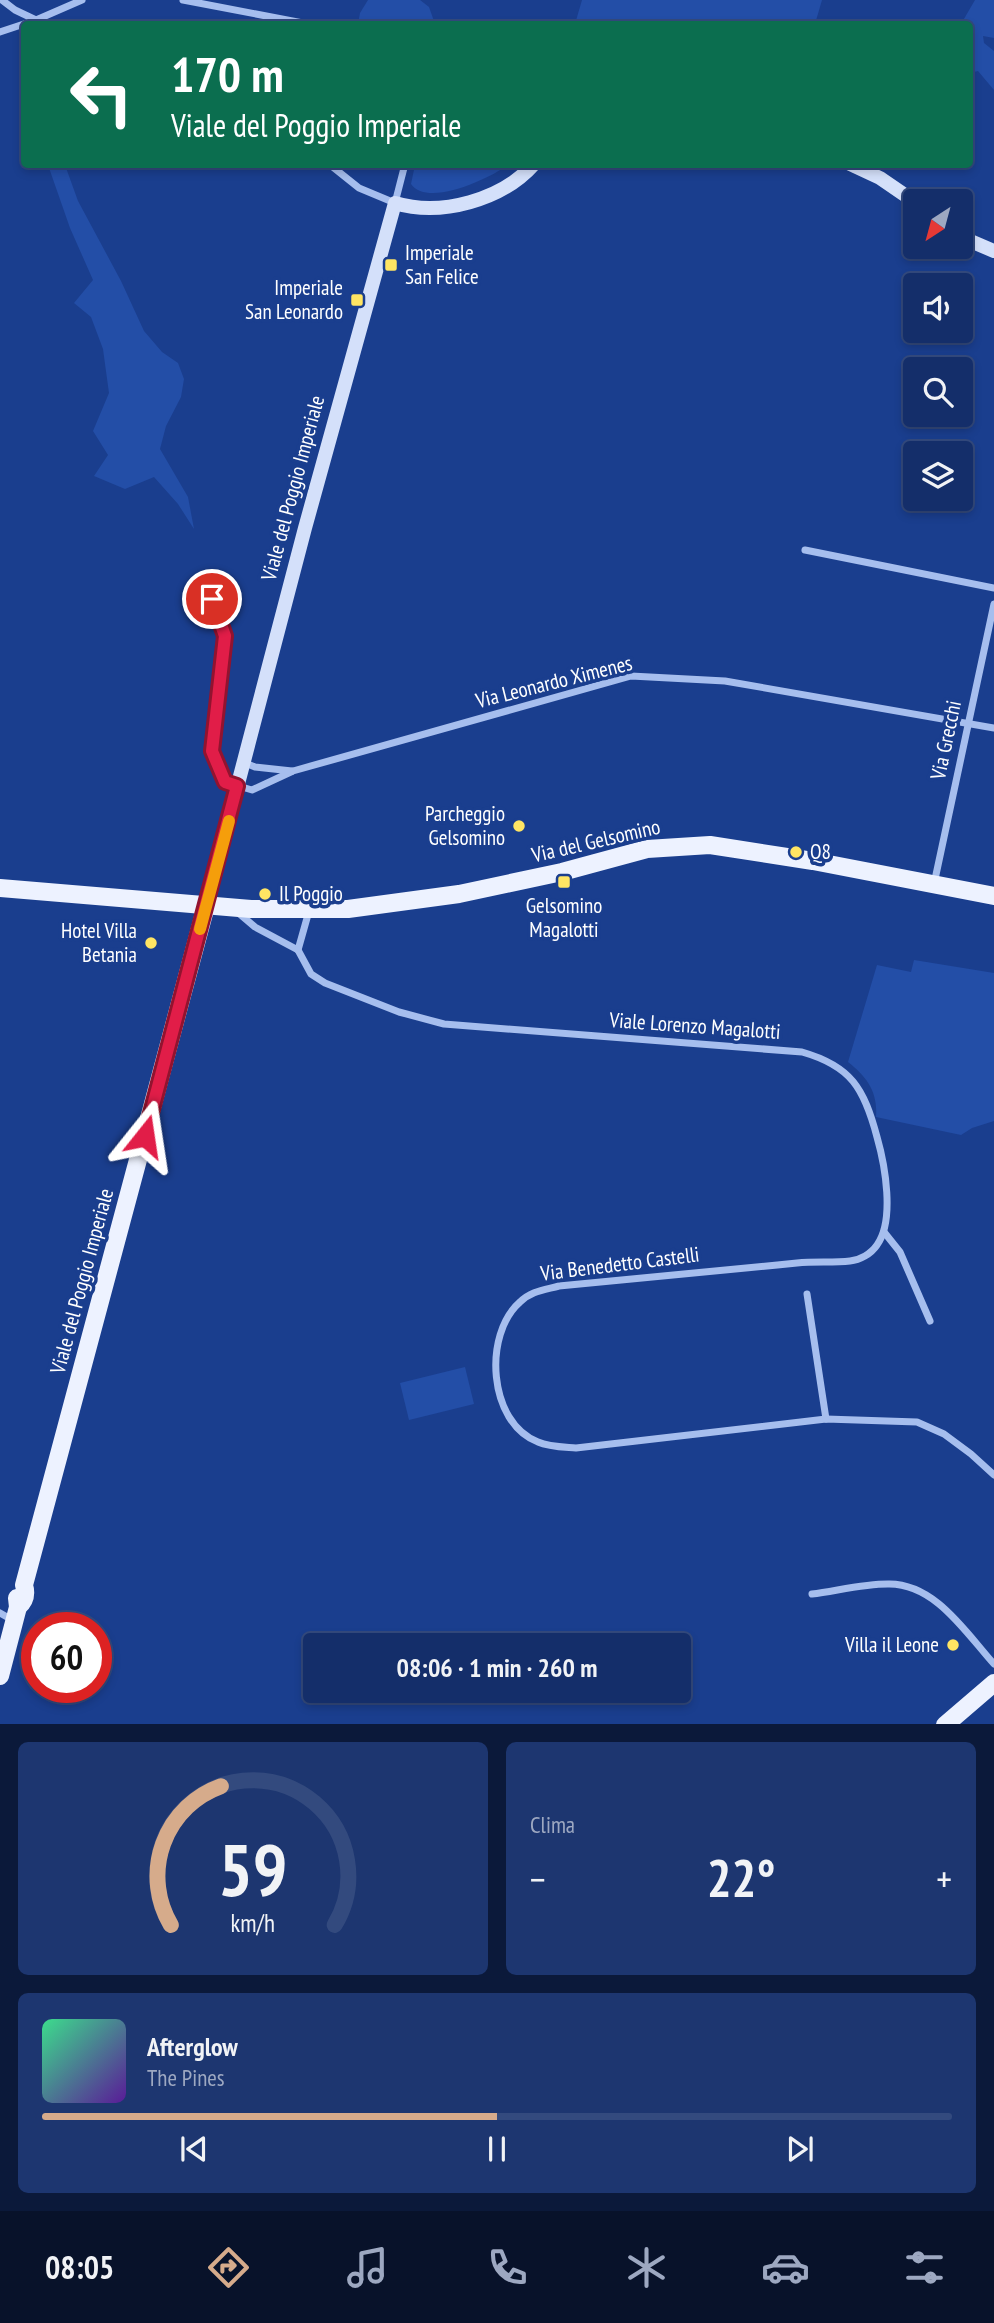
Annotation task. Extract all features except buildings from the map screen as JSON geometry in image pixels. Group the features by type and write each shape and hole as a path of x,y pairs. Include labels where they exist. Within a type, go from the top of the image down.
{"main road":[{"name":"Via del Gelsomino","path":"0,888 261,910 309,910 387,905 459,894 562,872 647,849 687,845 738,848 994,896"},
{"name":"Viale del Poggio Imperiale","path":"0,1676 11,1614 19,1590 24,1585 206,905"},
{"path":"945,1724 994,1682"}],"street":[{"path":"2,0 36,20"},
{"path":"33,21 60,4 82,0"},
{"path":"183,0 288,21"},
{"path":"0,32 21,25"},
{"path":"334,168 359,188 395,203 408,207 441,209 465,205 503,188 530,168"},
{"path":"395,203 404,168"},
{"path":"859,168 880,178 903,194"},
{"name":"Viale del Poggio Imperiale","path":"206,905 395,203"},
{"path":"973,241 994,251"},
{"path":"806,550 994,588"},
{"path":"206,581 225,636 212,751 225,782 237,786"},
{"name":"Via Grecchi","path":"934,885 994,604"},
{"name":"Via Leonardo Ximenes","path":"237,786 252,790 293,771 631,676 724,681 994,728"},
{"name":"Via Leonardo Ximenes","path":"243,762 293,771"},
{"name":"Viale Lorenzo Magalotti","path":"232,907 256,927 298,950 312,974 325,984 399,1012 444,1024 802,1052 825,1059 842,1069 855,1083 866,1104 883,1159 887,1208 884,1232"},
{"path":"298,950 309,910"},
{"path":"884,1232 900,1252 930,1321"},
{"name":"Via Benedetto Castelli","path":"884,1232 876,1247 859,1259 850,1261 803,1262 559,1286 533,1292 518,1303 501,1325 495,1369 502,1404 515,1426 537,1442 576,1448 826,1419 917,1422 944,1434 994,1475"},
{"path":"807,1294 826,1419"},
{"path":"812,1594 887,1584 915,1589 942,1607 994,1664"}],"shaded area":[{"path":"368,0 420,0 429,7 434,21 359,21"},
{"path":"582,0 822,0 816,21 576,21"},
{"path":"975,0 994,0 994,38 983,36 984,43 994,51 994,90 978,71 973,72 973,21 963,21"},
{"path":"49,168 66,168 78,201 121,281 144,331 162,352 178,363 184,379 181,397 166,426 160,449 188,497 194,529 178,504 154,477 125,489 94,476 108,455 93,431 109,393 103,349 91,317 74,303 93,280 70,228"},
{"path":"414,168 503,168 474,183 444,192 419,191 411,184"},
{"path":"914,960 994,973 994,1121 972,1128 961,1135 876,1117 875,1100 870,1086 861,1073 848,1062 877,965 911,972"},
{"path":"465,1367 474,1404 409,1420 400,1383"}],"slow traffic":[{"path":"200,929 229,821"}],"place":[{"name":"Imperiale San Felice","path":"391,265"},
{"name":"Imperiale San Leonardo","path":"357,300"},
{"name":"Parcheggio Gelsomino","path":"519,826"},
{"name":"Q8","path":"796,852"},
{"name":"Gelsomino Magalotti","path":"564,882"},
{"name":"Il Poggio","path":"265,894"},
{"name":"Hotel Villa Betania","path":"151,943"},
{"name":"Villa il Leone","path":"953,1645"}],"route":[{"path":"145,1136 237,786 225,782 212,751 225,636 212,599"}]}
